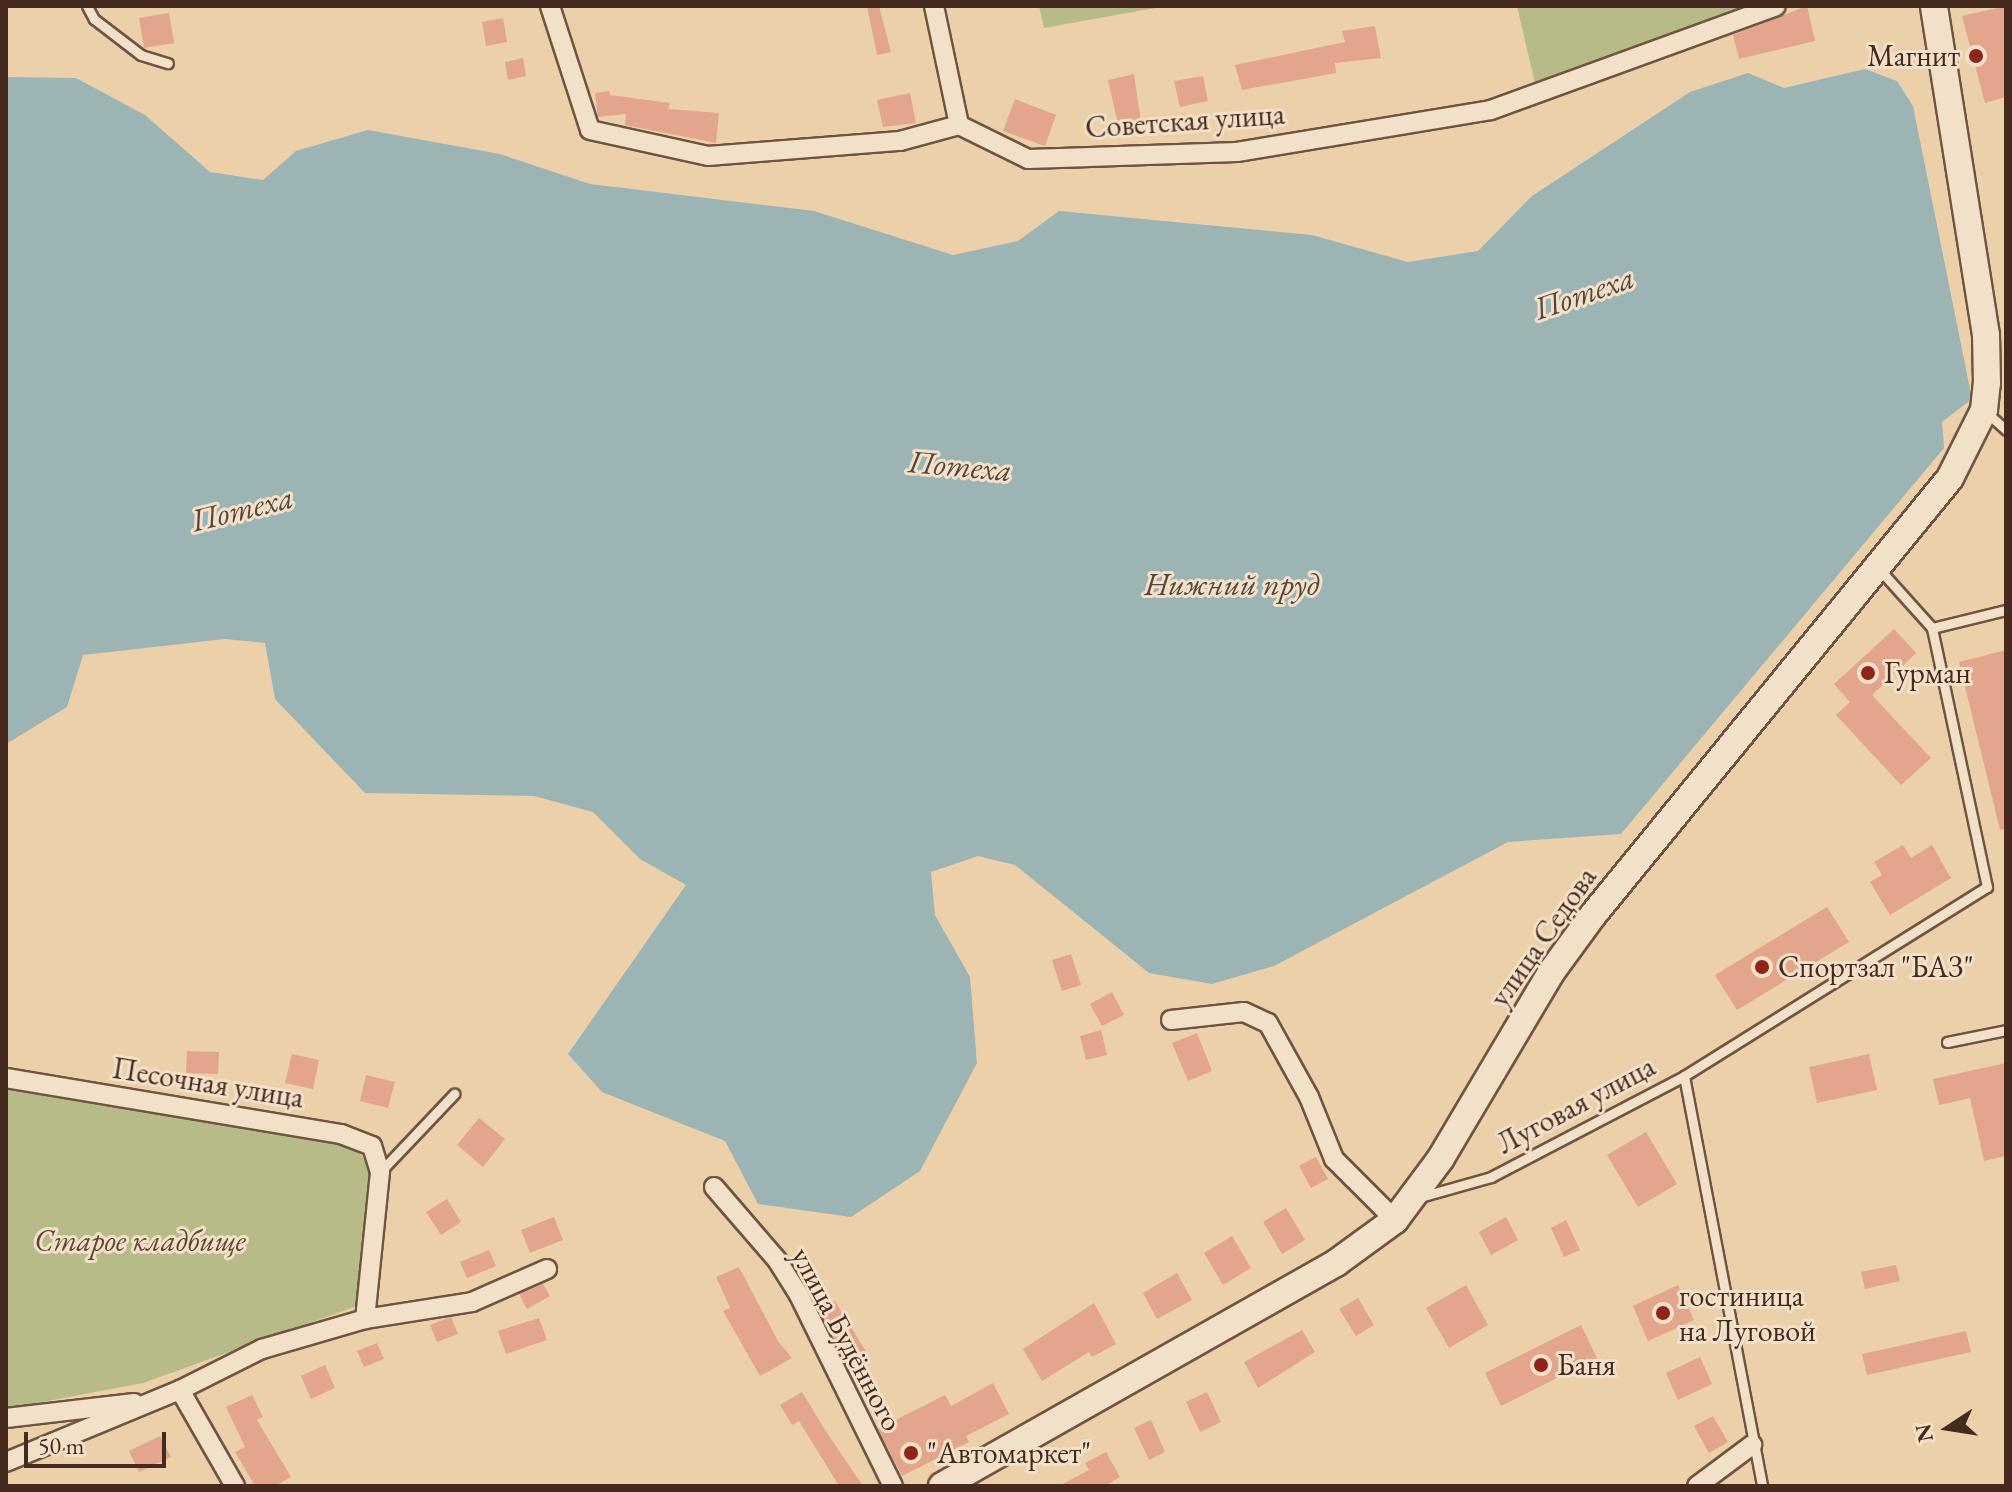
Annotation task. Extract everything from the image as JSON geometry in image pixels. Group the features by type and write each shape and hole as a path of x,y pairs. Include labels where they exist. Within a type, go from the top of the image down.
{"main road":[{"name":"улица Седова","path":"942,1486 1336,1263 1395,1220 1413,1199 1552,971 1593,915 1880,569 1950,478 1984,410 1986,335 1971,256 1934,6"}],"street":[{"path":"550,6 590,130 708,156 900,141 959,125 934,6"},
{"name":"Советская улица","path":"959,125 1028,159 1237,152 1491,110 1776,6"},
{"path":"1171,1020 1244,1012 1268,1023 1309,1097 1334,1159 1395,1220"},
{"name":"Песочная улица","path":"6,1078 341,1134 372,1146 380,1172"},
{"path":"365,1319 380,1172"},
{"name":"улица Будённого","path":"714,1187 777,1260 799,1295 893,1486"},
{"path":"6,1462 180,1390 262,1349 365,1319 472,1302 547,1269"},
{"path":"180,1390 235,1486"},
{"path":"6,1418 149,1402"},
{"path":"1697,1486 1752,1445"}],"lane":[{"path":"87,6 94,19 141,55 168,63"},
{"path":"1984,410 2006,430"},
{"path":"1684,1076 1987,887 1932,628 1880,569"},
{"path":"1932,628 2006,610"},
{"path":"1947,1042 2006,1030"},
{"name":"Луговая улица","path":"1413,1199 1491,1177 1684,1076 1762,1486"},
{"path":"380,1172 454,1094"}],"green space":[{"path":"1039,6 1166,6 1044,28"},
{"path":"1517,6 1748,6 1751,20 1538,97"},
{"name":"Старое кладбище","path":"6,1088 237,1118 354,1147 374,1171 357,1306 143,1383 6,1409"}],"water":[{"name":"Нижний пруд","path":"1865,69 1897,81 1913,106 1972,399 1942,422 1944,448 1621,834 1508,842 1274,966 1212,984 1149,973 1015,865 978,856 931,872 935,915 970,977 977,1063 920,1171 851,1217 758,1204 725,1141 602,1092 568,1054 686,885 640,859 593,812 534,796 365,793 275,699 265,643 225,639 83,655 67,707 6,744 6,77 76,78 145,115 210,172 263,180 296,151 368,130 500,154 590,184 814,211 953,255 1018,241 1059,211 1312,235 1408,262 1478,251 1532,196 1690,92 1748,73 1784,88"}],"building":[{"path":"867,6 879,6 891,52 877,55"},
{"path":"1807,6 1815,41 1739,59 1733,35"},
{"path":"2006,6 2006,97 1985,103 1962,16"},
{"path":"169,13 174,43 144,48 139,18"},
{"path":"503,18 507,42 486,46 482,22"},
{"path":"1375,26 1381,58 1335,63 1336,73 1242,90 1235,65 1345,42 1342,31"},
{"path":"523,58 526,76 508,80 505,62"},
{"path":"1134,74 1141,123 1118,124 1108,80"},
{"path":"1203,76 1208,101 1180,107 1174,81"},
{"path":"609,91 610,95 670,103 668,109 719,113 716,143 625,125 626,114 598,117 595,93"},
{"path":"910,93 916,123 883,127 877,100"},
{"path":"1015,99 1056,115 1045,146 1003,131"},
{"path":"1894,629 1916,653 1872,695 1931,758 1901,785 1836,715 1850,702 1834,684"},
{"path":"2006,650 2006,829 2000,830 1959,662"},
{"path":"1903,845 1911,858 1932,845 1951,878 1890,915 1870,882 1882,875 1874,862"},
{"path":"1827,907 1849,942 1737,1010 1715,975"},
{"path":"1071,954 1081,985 1062,991 1052,960"},
{"path":"1112,992 1124,1015 1102,1026 1090,1004"},
{"path":"1101,1030 1107,1055 1086,1060 1080,1036"},
{"path":"1197,1033 1212,1071 1188,1081 1172,1043"},
{"path":"187,1051 219,1052 218,1074 186,1073"},
{"path":"292,1054 319,1060 313,1089 285,1083"},
{"path":"1869,1054 1877,1090 1817,1103 1809,1067"},
{"path":"2006,1063 2006,1156 1984,1161 1970,1098 1939,1105 1933,1079"},
{"path":"366,1075 395,1082 388,1108 360,1101"},
{"path":"479,1118 505,1139 483,1167 457,1145"},
{"path":"1646,1132 1677,1184 1638,1207 1607,1155"},
{"path":"1316,1157 1328,1179 1311,1188 1299,1166"},
{"path":"447,1199 461,1222 441,1235 426,1212"},
{"path":"1286,1208 1305,1240 1282,1254 1263,1222"},
{"path":"554,1217 563,1240 530,1253 521,1230"},
{"path":"1506,1217 1518,1240 1491,1255 1479,1232"},
{"path":"1566,1220 1580,1250 1564,1257 1551,1228"},
{"path":"1232,1236 1251,1268 1223,1285 1204,1253"},
{"path":"489,1250 496,1266 467,1278 460,1262"},
{"path":"1896,1265 1900,1281 1865,1289 1861,1272"},
{"path":"739,1267 778,1341 792,1358 760,1376 723,1311 730,1308 716,1277"},
{"path":"1177,1273 1192,1300 1157,1319 1143,1293"},
{"path":"543,1284 550,1296 527,1309 519,1294"},
{"path":"1466,1285 1488,1325 1449,1348 1426,1308"},
{"name":"гостиница на Луговой","path":"1678,1285 1694,1320 1648,1341 1633,1306"},
{"path":"1358,1298 1374,1325 1356,1336 1339,1309"},
{"path":"835,1301 870,1358 850,1370 819,1309"},
{"path":"1094,1303 1116,1344 1092,1357 1089,1352 1042,1381 1023,1349"},
{"path":"451,1317 458,1334 437,1342 430,1325"},
{"path":"539,1318 547,1340 506,1354 498,1331"},
{"name":"Баня","path":"1581,1325 1597,1358 1501,1406 1485,1373"},
{"path":"1302,1330 1315,1352 1258,1388 1244,1362"},
{"path":"1966,1331 1971,1352 1867,1375 1862,1354"},
{"path":"377,1343 384,1359 364,1367 357,1351"},
{"path":"1700,1357 1712,1384 1678,1400 1666,1373"},
{"path":"325,1365 335,1388 311,1399 301,1376"},
{"path":"993,1383 1009,1414 966,1436 969,1442 902,1476 878,1429 945,1395 951,1406"},
{"path":"802,1392 863,1486 839,1486 799,1421 792,1425 780,1405"},
{"path":"1207,1392 1221,1422 1200,1432 1186,1402"},
{"path":"252,1395 263,1417 257,1420 291,1477 275,1486 255,1486 235,1452 245,1447 226,1407"},
{"path":"1713,1416 1728,1442 1709,1453 1694,1426"},
{"path":"1151,1420 1165,1452 1149,1460 1134,1428"},
{"path":"160,1436 171,1457 139,1472 129,1451"},
{"path":"1106,1452 1120,1477 1105,1486 1059,1486 1089,1470 1085,1463"}],"place":[{"name":"Магнит","path":"1976,56"},
{"name":"Гурман","path":"1868,673"},
{"name":"Спортзал \"БАЗ\"","path":"1762,967"},
{"name":"гостиница на Луговой","path":"1663,1313"},
{"name":"Баня","path":"1541,1365"},
{"name":"\"Автомаркет\"","path":"911,1453"}],"water label":[{"name":"Потеха","path":"1584,293"},
{"name":"Потеха","path":"960,466"},
{"name":"Потеха","path":"242,509"}]}
